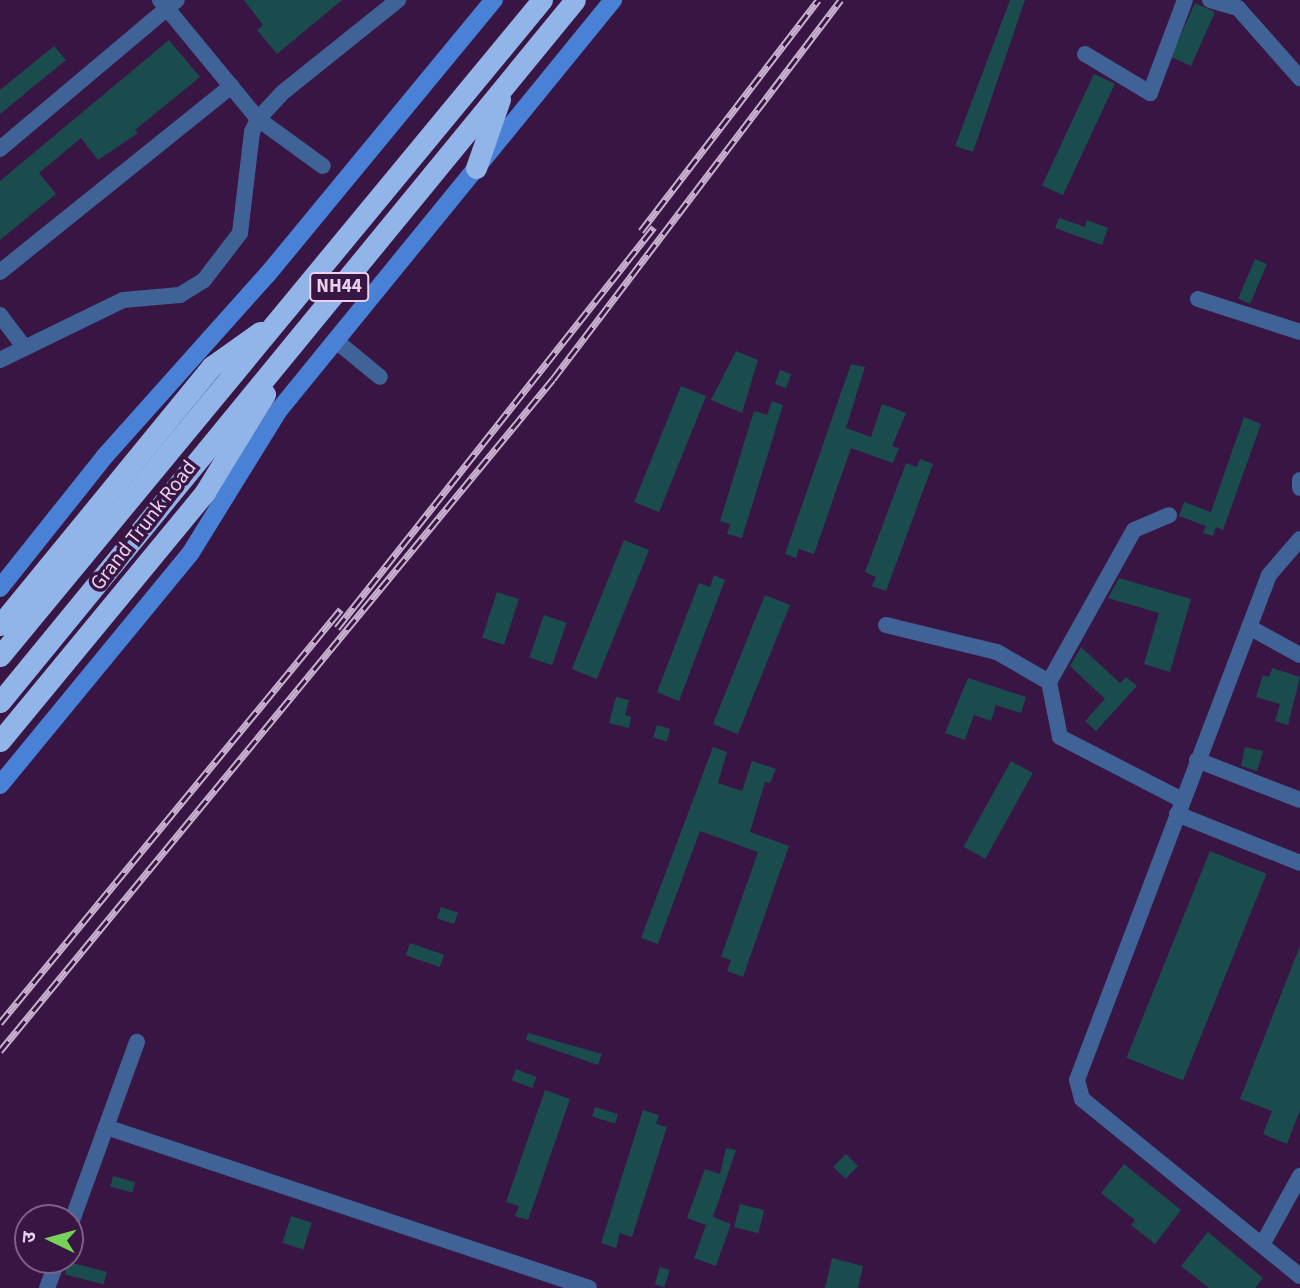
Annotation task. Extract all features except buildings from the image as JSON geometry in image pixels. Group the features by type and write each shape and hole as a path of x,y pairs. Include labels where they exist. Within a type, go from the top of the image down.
{"highway":[{"name":"Grand Trunk Road","path":"0,656 49,600 542,0"},
{"name":"Grand Trunk Road","path":"0,702 575,0"},
{"path":"476,168 504,87"},
{"name":"Grand Trunk Road","path":"0,625 212,366 285,314"},
{"name":"Grand Trunk Road","path":"0,741 205,492 306,327"}],"street":[{"path":"0,360 123,300 180,295 204,280 240,233 252,132 258,119 282,93 398,0"},
{"path":"5,582 105,456 267,275 494,0"},
{"path":"0,785 190,554 279,410 612,0"},
{"path":"1085,54 1150,93 1185,0"},
{"path":"1210,0 1238,8 1300,78"},
{"path":"0,149 168,3 258,119 323,166"},
{"path":"0,272 230,86"},
{"path":"1198,299 1300,332"},
{"path":"0,315 25,348"},
{"path":"335,340 380,377"},
{"path":"1300,480 1300,488"},
{"path":"1169,515 1134,530 1049,682 1060,737 1179,807 1300,863"},
{"path":"1300,538 1269,575 1077,1080 1082,1099 1300,1276"},
{"path":"886,625 997,652 1049,682"},
{"path":"1248,627 1300,655"},
{"path":"1197,760 1300,800"},
{"path":"78,1204 137,1042"},
{"path":"106,1127 589,1288"},
{"path":"1262,1245 1300,1176"}],"railway":[{"path":"641,231 818,0"},
{"path":"0,1051 553,379 841,0"},
{"path":"337,628 654,227"},
{"path":"0,1023 341,609"}]}
